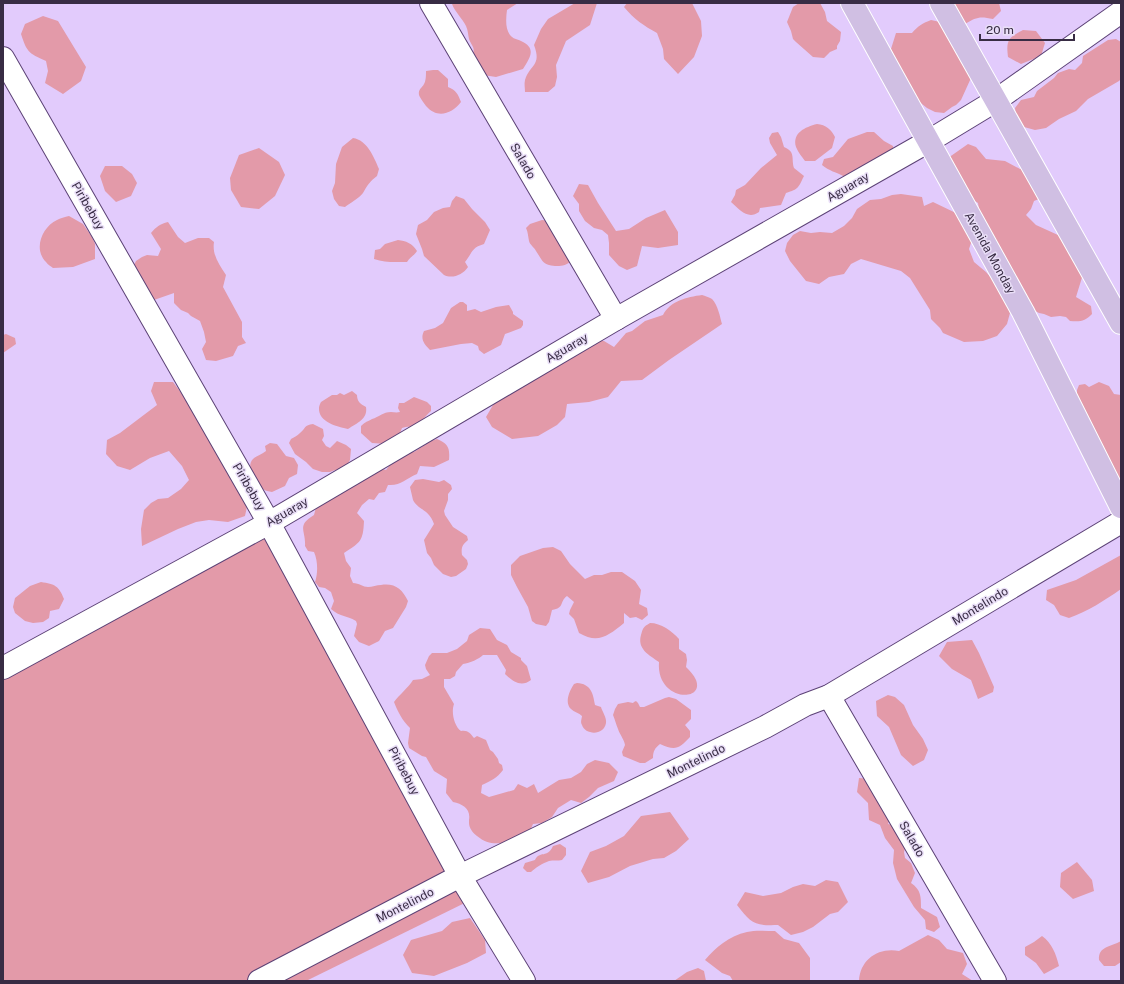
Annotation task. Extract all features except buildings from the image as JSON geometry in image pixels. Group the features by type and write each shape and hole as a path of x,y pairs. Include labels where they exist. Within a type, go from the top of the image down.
{"main road":[{"name":"Avenida Monday","path":"852,3 1023,312 1121,507"},
{"path":"941,3 1121,323"}],"street":[{"name":"Salado","path":"430,3 616,319"},
{"name":"Aguaray","path":"3,668 269,523 616,319 929,141 995,101 1121,12"},
{"name":"Piribebuy","path":"3,58 269,523 460,876 524,981"},
{"name":"Montelindo","path":"259,981 460,876 765,727 805,705 829,696 1121,522"},
{"name":"Salado","path":"829,696 995,981"}],"shaded area":[{"path":"452,3 518,3 507,10 506,23 508,32 511,36 526,44 531,50 530,57 523,69 496,77 483,75 472,57 474,49 469,39 466,26"},
{"path":"575,3 597,3 590,25 566,41 556,65 557,77 555,86 548,92 525,92 525,80 536,61 537,57 534,45 541,29 548,19"},
{"path":"627,3 692,3 701,21 702,36 694,57 678,74 664,59 663,49 657,33 643,25 624,7"},
{"path":"799,3 820,3 825,12 827,21 841,32 837,49 830,52 824,58 813,57 793,39 787,22 793,7"},
{"path":"947,3 999,3 1001,11 993,19 978,18 965,24"},
{"path":"43,16 58,21 86,67 81,81 63,94 45,83 48,71 46,61 35,56 29,51 21,34 25,24"},
{"path":"931,20 949,24 971,78 961,100 944,113 935,112 917,100 891,49 896,33 912,33 916,28"},
{"path":"1023,30 1036,31 1045,43 1041,56 1021,64 1008,57 1007,47 1009,40"},
{"path":"1116,39 1121,42 1121,79 1119,81 1088,99 1076,111 1059,119 1046,128 1035,130 1024,127 1016,116 1015,108 1021,100 1034,97 1037,91 1058,73 1069,69 1075,70 1082,63 1083,56 1108,40"},
{"path":"438,70 448,79 448,87 453,89 461,102 449,112 440,114 435,113 426,106 419,95 426,78 426,71"},
{"path":"817,124 826,126 835,137 832,148 815,161 805,161 796,147 796,138 800,131"},
{"path":"778,132 784,147 792,153 794,168 804,176 798,188 786,193 781,205 760,208 759,212 751,215 744,213 731,202 736,190 745,185 761,168 777,155 770,143 769,138 772,133"},
{"path":"867,132 874,132 884,141 893,146 894,153 845,177 822,165 824,159 833,157 848,139"},
{"path":"353,138 358,139 366,146 372,154 379,169 377,176 372,180 363,193 345,207 339,206 334,199 332,191 335,183 336,164 342,147"},
{"path":"968,144 976,147 986,159 1005,161 1020,169 1032,167 1051,194 1034,201 1031,209 1026,215 1036,225 1080,245 1084,271 1076,297 1091,306 1092,314 1087,318 1080,321 1070,321 1066,317 1051,317 1039,313 1011,298 988,267 978,203 942,181 948,158"},
{"path":"259,148 279,162 285,175 275,196 259,209 241,207 231,190 230,178 239,155"},
{"path":"105,166 122,166 132,174 137,183 131,196 116,202 105,191 100,176"},
{"path":"579,184 588,185 616,231 629,229 646,218 665,210 678,232 678,245 658,248 642,246 637,266 627,270 619,266 609,255 608,235 602,230 594,228 585,221 579,211 579,204 573,196"},
{"path":"901,194 922,197 924,206 933,202 960,215 973,237 969,249 974,262 986,272 999,287 1010,313 1007,324 997,336 983,341 964,342 943,333 931,319 930,310 910,278 901,271 861,259 851,264 844,274 829,277 819,284 806,281 790,261 785,251 787,243 793,235 800,231 811,233 832,233 844,226 852,218 857,209 870,200"},
{"path":"456,196 464,199 485,222 490,230 484,244 474,249 465,262 468,267 466,270 457,276 450,277 444,275 424,256 416,234 418,225 427,220 434,212 450,207"},
{"path":"69,216 83,224 92,237 95,244 95,259 73,267 53,268 42,257 40,251 41,239 47,228 52,223"},
{"path":"542,220 550,221 570,262 563,266 548,265 545,263 530,244 526,228 530,224"},
{"path":"168,222 178,237 185,243 198,238 209,238 214,242 215,255 226,275 223,287 242,322 242,337 246,343 238,346 233,356 216,361 206,360 202,349 206,342 200,321 181,310 174,303 174,293 154,300 137,299 132,269 136,261 142,257 147,255 158,256 161,249 151,233 158,226"},
{"path":"398,240 409,243 417,251 407,262 386,262 374,259 375,250 380,249 385,244"},
{"path":"702,295 711,298 716,304 722,324 642,380 621,381 608,397 589,402 567,404 565,417 557,425 538,436 512,439 492,427 486,417 493,405 511,385 590,341 604,341 614,347 626,333 632,331 645,321 663,315 674,303 680,300"},
{"path":"460,302 467,305 467,311 475,309 481,312 496,307 509,305 513,314 523,321 523,325 521,328 505,334 501,345 484,354 479,350 478,346 472,343 430,350 423,341 422,336 424,331 435,328 443,323 451,308"},
{"path":"6,334 15,338 16,344 3,353 3,335"},
{"path":"154,382 173,382 188,402 248,502 245,516 228,522 209,520 196,522 142,546 141,529 144,510 158,499 168,498 181,489 189,480 182,466 169,451 150,458 130,470 117,466 106,454 107,440 120,433 157,405 151,391"},
{"path":"1099,382 1109,386 1114,394 1121,395 1121,493 1077,403 1077,390 1079,385 1085,384 1089,387"},
{"path":"352,391 357,395 359,402 366,407 364,418 348,429 329,423 322,417 319,408 321,402 332,395 337,395 340,393 344,395"},
{"path":"414,397 427,402 431,406 431,411 417,425 402,428 400,433 387,444 372,443 361,433 361,426 365,422 386,413 400,412 398,408 399,403 404,403"},
{"path":"313,424 323,429 324,436 322,440 326,446 330,448 337,441 351,449 350,460 345,469 322,472 313,469 295,454 289,443 291,439 307,426"},
{"path":"437,439 448,446 449,460 434,467 420,466 417,474 400,483 388,485 385,492 379,493 374,500 369,499 362,505 357,513 364,521 362,537 358,543 344,553 346,561 351,568 350,576 353,583 368,587 379,585 394,586 401,590 408,601 393,628 385,631 379,641 369,646 359,642 354,636 357,624 356,621 331,609 334,601 331,592 325,588 319,587 315,582 317,563 314,552 308,551 305,546 304,525 308,519 314,515 318,500 379,468 386,470 397,456 405,451 414,452 431,441"},
{"path":"270,443 277,444 286,456 294,458 298,465 297,474 289,478 285,486 272,492 264,490 260,487 252,475 250,466 253,459 266,451 265,446"},
{"path":"423,479 439,482 444,480 451,485 452,489 448,494 448,500 444,511 445,515 453,527 467,536 468,540 462,547 462,555 467,560 468,564 466,569 456,576 451,577 443,574 434,565 427,553 424,540 434,524 429,515 413,500 410,487 415,480"},
{"path":"269,523 483,894 306,981 3,981 3,677"},
{"path":"553,547 561,551 570,564 585,579 594,575 622,572 635,581 641,590 639,604 647,608 648,615 642,620 636,617 630,618 624,613 624,623 618,628 603,637 592,638 579,633 574,619 569,614 574,602 567,596 559,608 552,610 549,622 546,626 536,624 532,621 528,607 511,575 511,565 520,556 543,548"},
{"path":"1121,555 1121,589 1102,602 1069,618 1060,615 1054,605 1046,600 1047,590 1076,580"},
{"path":"41,582 56,586 64,599 59,609 50,611 49,618 43,622 33,623 25,621 15,613 13,607 15,598 30,586"},
{"path":"650,623 658,624 666,628 679,639 679,649 686,654 686,667 696,680 697,687 694,692 687,695 672,691 665,684 660,675 659,662 651,657 642,648 640,640 641,635 643,629"},
{"path":"480,628 490,629 497,640 507,645 511,652 521,658 527,666 531,680 524,683 517,683 511,679 505,674 506,670 497,655 483,655 474,661 463,664 456,672 455,676 450,679 444,679 444,687 454,704 453,715 459,729 461,731 469,732 474,738 477,736 486,740 490,750 502,765 503,770 498,775 491,781 482,785 481,793 489,797 514,790 518,784 527,788 534,784 538,793 559,780 571,778 581,772 587,764 595,760 609,763 618,772 614,781 598,788 581,803 571,800 558,808 552,817 542,823 533,824 529,833 503,843 490,843 477,836 470,829 469,813 466,808 453,802 446,793 447,779 434,771 426,757 409,748 408,743 410,728 400,716 394,702 413,680 422,679 430,675 425,665 432,653 447,653 457,649 467,641 469,635"},
{"path":"972,640 994,687 993,692 978,699 971,680 952,669 939,656 947,642"},
{"path":"577,683 588,687 592,693 595,705 601,707 606,723 605,727 598,732 594,733 587,731 581,723 582,716 572,710 569,706 569,693 574,684"},
{"path":"888,695 895,697 904,705 913,725 923,739 928,750 924,760 913,766 901,755 889,727 877,716 876,701"},
{"path":"669,697 676,699 691,710 691,719 685,725 690,731 690,737 676,748 669,748 660,744 653,753 653,758 645,763 640,763 623,756 622,752 625,745 613,715 618,704 628,702 633,703 636,701 640,707 644,707"},
{"path":"859,778 871,779 877,801 885,805 892,814 888,824 902,827 908,837 904,852 905,858 911,863 915,873 911,883 917,888 920,894 921,908 937,917 940,927 934,932 926,929 925,920 914,907 897,879 893,863 894,850 885,838 880,825 869,820 868,803 857,792"},
{"path":"670,812 689,839 676,851 664,858 653,859 630,866 609,877 588,883 581,871 590,852 606,846 624,836 641,816"},
{"path":"560,844 566,848 566,855 562,860 547,862 531,872 527,872 523,868 525,863 535,860 539,855 546,854 553,846"},
{"path":"1077,862 1092,880 1094,891 1073,899 1060,887 1061,873"},
{"path":"826,880 838,882 848,902 838,912 830,914 813,927 803,932 791,935 778,925 758,924 750,920 737,905 745,892 763,896 781,893 803,884 815,886"},
{"path":"470,918 485,940 486,953 467,963 434,976 412,973 403,955 411,940 442,931 452,922"},
{"path":"750,931 775,931 784,939 799,943 810,958 810,981 733,981 730,976 722,973 705,960 718,946 734,936"},
{"path":"928,935 939,940 947,949 963,953 967,964 962,974 973,981 859,981 863,966 872,956 884,951 899,951"},
{"path":"1042,936 1053,949 1059,966 1044,974 1036,963 1025,955 1025,947"},
{"path":"1121,941 1121,962 1115,966 1104,966 1099,960 1099,955 1103,949"},
{"path":"698,968 704,971 706,981 674,981 687,972"}]}
